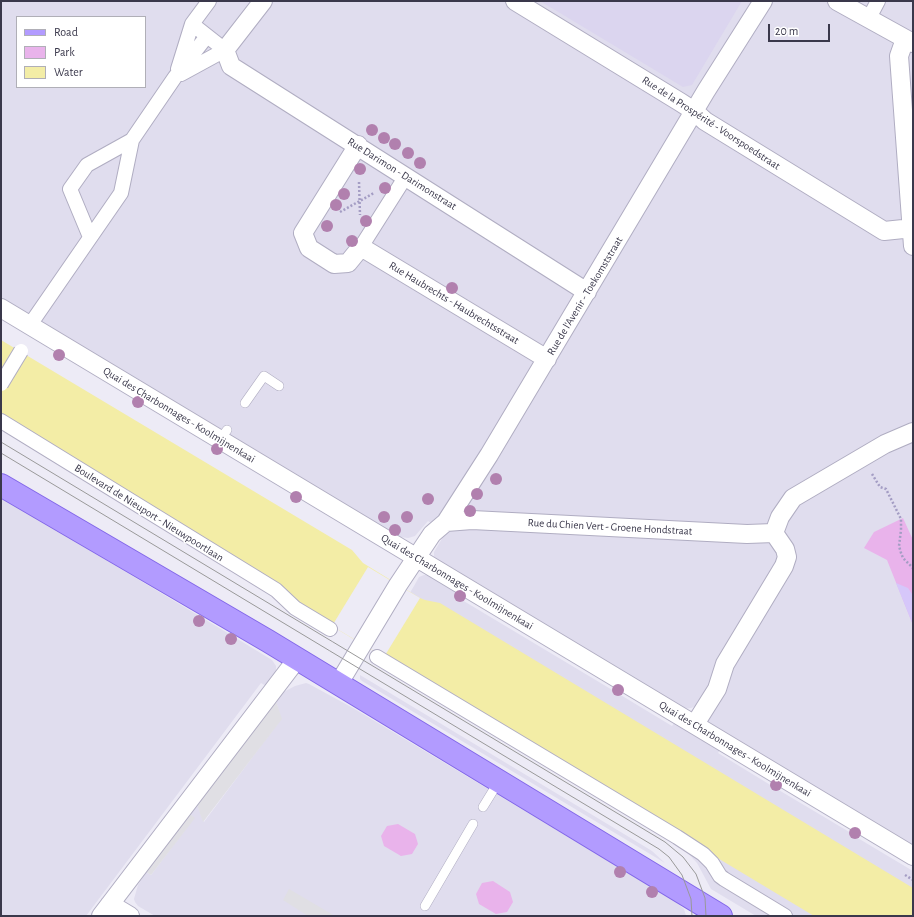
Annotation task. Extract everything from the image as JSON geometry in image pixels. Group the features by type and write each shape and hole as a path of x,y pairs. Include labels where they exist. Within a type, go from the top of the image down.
{"main road":[{"path":"1,485 339,683 499,781 710,914"}],"street":[{"path":"175,77 192,24 209,1"},
{"path":"175,77 225,50 263,1"},
{"name":"Rue de la Prospérité - Voorspoedstraat","path":"515,1 694,111 705,121 884,231 912,228"},
{"name":"Rue de l'Avenir - Toekomststraat","path":"339,683 398,585 432,534 446,522 489,455 694,111 764,1"},
{"path":"837,1 871,6 909,41 899,56 913,246"},
{"path":"192,24 225,50"},
{"path":"34,319 121,193 132,140 175,77 207,36"},
{"name":"Rue Darimon - Darimonstraat","path":"225,50 231,66 358,145 587,292"},
{"path":"90,238 82,205 70,189 87,165 132,140"},
{"path":"358,145 303,233 309,248 334,264 348,263 361,247 406,176"},
{"name":"Rue Haubrechts - Haubrechtsstraat","path":"361,247 547,359"},
{"name":"Quai des Charbonnages - Koolmijnenkaai","path":"1,308 223,435 417,558 913,856"},
{"path":"1,384 21,351"},
{"name":"Boulevard de Nieuport - Nieuwpoortlaan","path":"1,421 276,590 295,608 330,629"},
{"path":"695,724 717,689 725,664 784,566 786,549 774,533 780,517 793,498 885,444 913,432"},
{"name":"Rue du Chien Vert - Groene Hondstraat","path":"446,522 472,520 747,534 774,533"},
{"path":"377,658 703,854 712,863 720,876 785,916"},
{"path":"130,916 105,910 297,659"}],"lane":[{"path":"245,403 264,376 279,386"},
{"path":"483,807 499,781"},
{"path":"424,906 473,824"}],"path":[{"path":"334,215 406,176"},
{"path":"359,177 361,247"},
{"path":"862,458 880,487 886,489 901,519 899,546 903,558 913,568"}],"shaded area":[{"path":"1,1 913,1 913,849 707,722 707,719 698,705 684,709 434,558 434,552 446,532 428,521 415,536 408,538 394,536 1,297"},
{"path":"540,1 742,1 692,85 683,87"},
{"path":"1,497 272,660 276,666 276,674 266,686 261,683 86,916 1,916"},
{"path":"430,575 464,594 461,599 462,600 614,691 617,687 621,689 619,694 672,726 675,722 721,748 718,753 772,786 775,782 780,784 777,789 851,833 854,829 859,832 856,837 913,871 913,916 756,916 711,889 697,863 680,845 370,659 419,577"},
{"path":"360,675 652,851 665,863 362,681 360,679"},
{"path":"306,683 353,708 675,901 684,909 686,916 155,916 138,906 134,899 138,885 146,872 151,875 194,818 190,814 197,805 204,822 281,719 276,701 278,695 295,686"},
{"path":"276,701 282,719 203,822 197,805"},
{"path":"190,814 195,818 151,875 146,872"},
{"path":"289,889 335,916 308,916 283,900"}],"green space":[{"path":"903,518 913,540 913,625 887,560 864,548 874,532"},
{"path":"398,824 415,834 418,844 412,854 401,856 384,846 381,836 387,826"},
{"path":"493,881 510,892 513,902 507,912 496,914 479,904 476,894 482,883"}],"sand":[{"path":"896,583 908,588 912,594 913,625"}],"water":[{"path":"1,340 352,550 363,563 420,598 440,603 913,888 913,916 814,916 1,427"}],"pier":[{"path":"368,567 420,598 384,657 332,626"}],"tram line":[{"path":"1,442 665,842 683,857 696,874 705,898 706,916"},
{"path":"1,453 659,849 669,857 682,875 691,899 692,916"}]}
